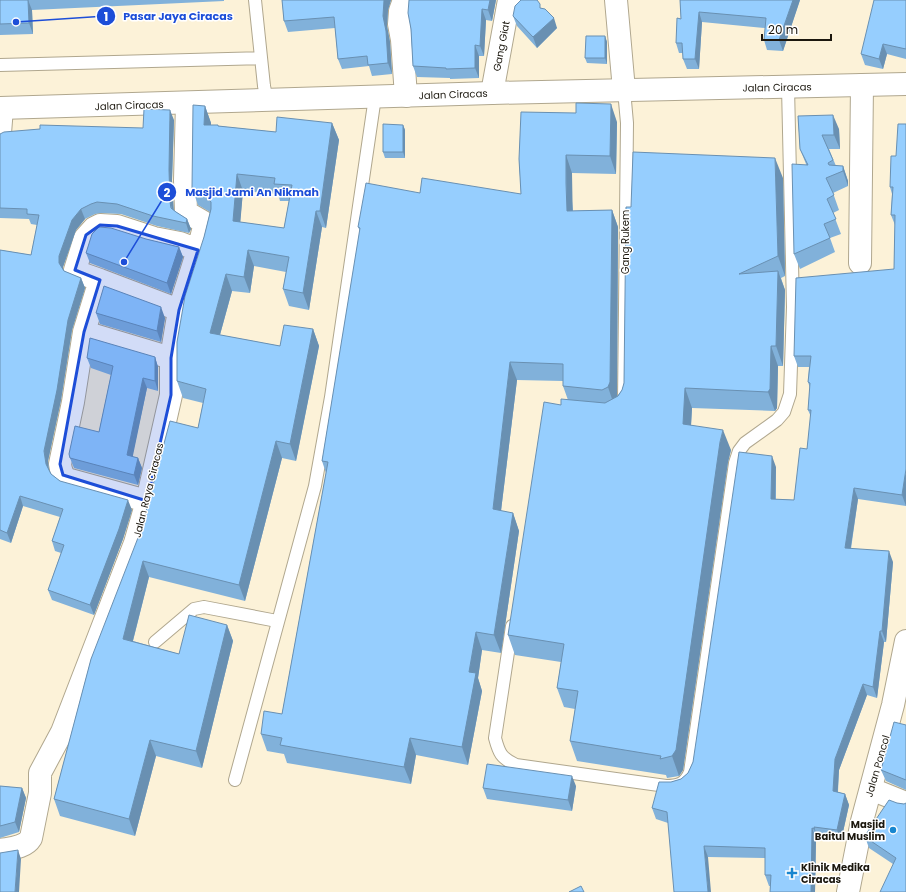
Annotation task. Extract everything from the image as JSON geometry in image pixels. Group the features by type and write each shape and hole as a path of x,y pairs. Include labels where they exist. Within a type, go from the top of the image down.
{"street":[{"path":"404,0 400,11 399,24 402,40 406,96"},
{"name":"Gang Giat","path":"492,93 509,0"},
{"name":"Gang Rukem","path":"616,0 624,90"},
{"name":"Jalan Ciracas","path":"1,108 492,93 906,84"},
{"path":"860,263 862,85"},
{"name":"Jalan Raya Ciracas","path":"0,850 21,846 28,843 31,838 40,793 40,773 62,732 135,543 147,501 171,395 171,358 179,310 205,223 186,212 187,103"},
{"path":"0,132 1,108"},
{"path":"179,310 77,272 75,270 84,238 94,228 100,225 117,226 154,238 180,243 198,250"},
{"path":"100,280 84,332 73,402 60,464 61,471 63,476 67,479 147,501"},
{"path":"84,332 171,358"},
{"name":"Jalan Poncol","path":"848,892 862,821 893,705 906,641"},
{"path":"870,789 906,803"}],"lane":[{"path":"255,0 267,101"},
{"path":"0,65 261,58"},
{"path":"514,614 495,738 499,751 506,760 516,765 666,786 675,786 683,783 687,779 690,772 735,462 738,451 745,443 781,416 788,404 790,394 793,307 788,87"},
{"name":"Gang Rukem","path":"618,413 623,407 624,401 627,123 624,90"},
{"path":"235,780 277,621 315,486 327,419 375,97"},
{"path":"155,642 194,609 199,608 277,621"}],"highlighted area":[{"path":"100,225 117,226 198,250 179,310 171,358 171,395 147,501 63,475 60,464 84,332 100,280 75,270 86,235"}],"building":[{"path":"0,0 28,0 29,23 0,24"},
{"path":"282,0 384,0 383,16 386,31 388,63 368,65 367,56 338,59 334,17 284,21"},
{"path":"409,0 490,0 488,10 482,9 480,46 475,45 475,68 446,69 413,66 411,29 408,13"},
{"path":"521,0 537,0 540,4 540,8 545,9 554,18 533,37 513,16 515,6"},
{"path":"680,0 793,0 779,40 764,40 766,18 699,12 695,59 683,59 682,43 676,43 677,18 681,19"},
{"path":"874,0 906,0 906,49 883,44 879,59 861,54"},
{"path":"586,36 605,36 605,58 585,58"},
{"path":"576,103 611,104 610,156 566,155 567,211 612,210 610,382 608,387 602,390 563,386 563,364 510,362 493,509 513,513 494,635 476,632 469,672 476,673 462,747 410,738 404,767 280,745 282,738 261,734 264,711 282,714 328,462 322,461 366,183 420,193 422,178 521,194 519,159 521,112 576,113"},
{"path":"193,105 205,106 204,125 218,125 276,132 277,117 332,123 320,211 316,211 303,293 283,289 289,257 248,250 244,277 226,274 210,333 280,346 284,325 313,329 290,444 276,441 239,585 143,561 123,639 179,654 189,615 227,625 196,751 150,740 129,819 54,799 91,659 141,530 170,421 198,428 206,389 177,381 177,342 185,296 204,237 211,209 211,202 206,196 192,188","holes":["237,174 275,178 274,184 292,185 284,228 233,221"]},
{"path":"144,109 170,110 170,202 171,208 187,219 186,223 153,216 117,204 97,202 81,209 72,220 59,256 59,263 64,271 81,278 68,320 57,390 44,451 46,464 51,474 60,481 128,500 119,529 90,605 48,590 64,545 52,541 63,509 20,496 7,533 0,530 0,250 31,255 39,215 27,214 27,209 0,208 0,134 4,132 40,129 40,125 143,128"},
{"path":"833,115 834,135 822,135 833,160 828,163 829,165 843,166 843,171 826,178 834,195 827,199 836,219 824,224 830,238 794,254 792,164 808,165 800,149 798,116"},
{"path":"383,124 403,125 403,152 383,152"},
{"path":"898,124 906,124 906,469 902,495 854,488 845,548 889,551 882,631 880,631 873,687 863,684 835,759 833,791 845,794 837,830 812,828 811,892 770,892 771,875 765,875 765,848 704,846 708,892 674,892 667,812 652,808 659,782 671,782 681,779 688,773 693,762 739,452 772,456 771,499 794,500 800,448 807,449 811,410 808,410 810,383 808,382 811,356 794,356 796,278 894,269 895,215 891,215 893,187 890,187 891,156 896,156"},
{"path":"633,152 775,158 778,256 739,274 778,271 776,346 771,346 770,389 768,392 685,388 683,424 723,430 720,442 676,750 672,756 660,759 661,756 570,741 578,691 557,688 564,644 508,635 544,402 561,405 561,399 605,403 618,396 624,383 626,207 631,207"},
{"path":"99,227 111,228 179,247 167,283 86,253 92,234"},
{"path":"104,286 161,307 157,331 96,313"},
{"path":"90,338 155,357 155,381 143,378 127,455 138,458 134,475 70,458 69,454 75,426 99,432 113,366 87,358"},
{"path":"894,722 906,725 906,780 881,770"},
{"path":"487,764 572,776 568,800 483,788"},
{"path":"0,786 22,788 15,822 0,826"},
{"path":"889,800 897,803 906,803 906,892 880,892 896,858 865,837"},
{"path":"18,850 15,892 0,892 0,853"},
{"path":"581,886 584,892 569,892"}],"place":[{"name":"Pasar Jaya Ciracas","path":"16,22"},
{"name":"Masjid Jami An Nikmah","path":"124,262"},
{"name":"Masjid Baitul Muslim","path":"893,830"},
{"name":"Klinik Medika Ciracas","path":"792,873"}]}
